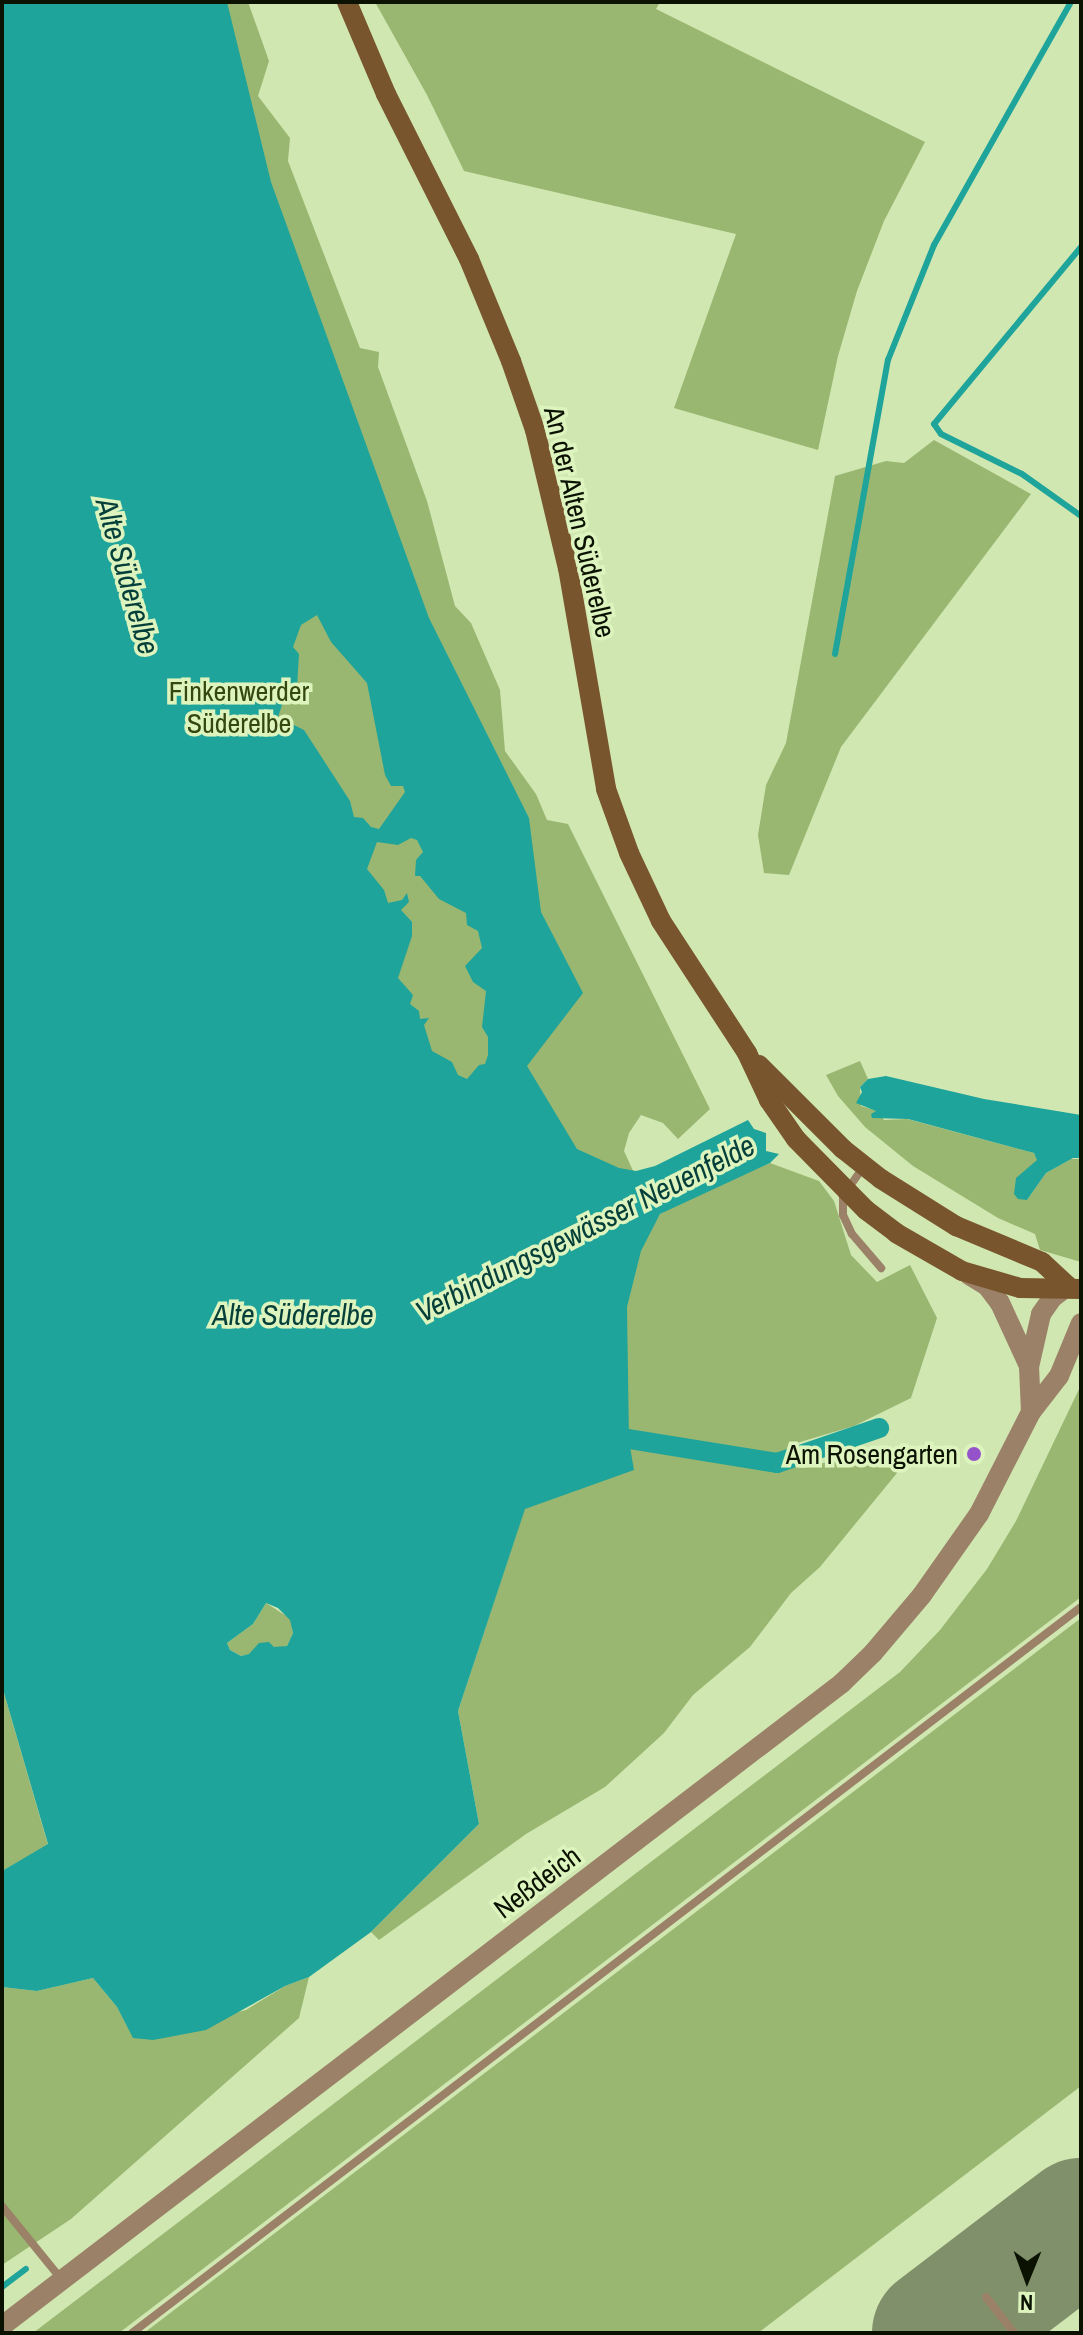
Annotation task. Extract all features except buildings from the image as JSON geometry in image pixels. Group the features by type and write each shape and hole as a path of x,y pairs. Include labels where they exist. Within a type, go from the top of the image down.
{"main road":[{"name":"An der Alten Süderelbe","path":"347,2 386,94 469,259 535,430 568,568 596,743 619,829 661,921 747,1053 769,1100 796,1139 846,1192 896,1233 962,1271 1020,1288 1074,1287"},
{"name":"An der Alten Süderelbe","path":"747,1053 820,1128 864,1166 956,1226 1042,1262 1074,1287"}],"street":[{"path":"962,1271 987,1286 1000,1303 1029,1367"},
{"name":"Neßdeich","path":"1031,1412 1029,1367 1041,1314 1052,1298 1074,1287"},
{"name":"Neßdeich","path":"2,2326 842,1683 893,1630 953,1553 998,1483 1031,1412 1059,1376 1081,1323"}],"lane":[{"path":"864,1166 846,1192 842,1205 846,1225 881,1268"},
{"path":"132,2333 1081,1607"},
{"path":"2,2206 63,2280"},
{"path":"986,2297 1014,2333"}],"green space":[{"name":"Finkenwerder Süderelbe","path":"2,2 248,2 269,61 258,96 290,138 288,161 360,348 379,352 378,367 427,501 455,606 471,623 500,690 505,751 536,794 547,820 568,824 710,1109 678,1139 663,1123 641,1115 629,1133 624,1151 656,1221 660,1214 683,1201 770,1163 819,1181 834,1201 851,1255 877,1282 910,1265 937,1318 911,1398 854,1426 790,1445 806,1466 863,1456 903,1455 897,1473 820,1567 791,1593 750,1647 693,1695 664,1733 605,1787 526,1834 379,1940 371,1932 479,1824 458,1711 518,1529"},
{"path":"375,2 660,2 656,9 925,142 884,221 857,291 838,356 818,450 674,408 736,234 464,171 427,95"},
{"path":"934,440 1031,494 841,747 789,875 764,873 758,835 766,785 786,743 835,476 886,461 904,463"},
{"path":"860,1061 868,1079 860,1087 861,1106 878,1111 884,1120 907,1119 1034,1153 1038,1160 1027,1200 1046,1173 1071,1159 1081,1159 1081,1262 1040,1250 1035,1234 998,1218 913,1166 865,1127 838,1096 826,1075"},
{"path":"1081,1385 1081,1597 119,2333 33,2333 900,1672 940,1630 987,1569 1016,1521"},
{"path":"266,1603 291,1619 293,1633 287,1646 241,1656 230,1650 227,1643 253,1624"},
{"path":"1081,1618 1081,2086 758,2333 144,2333"},
{"path":"2,1686 48,1845 2,1871"},
{"path":"309,1977 299,2018 71,2219 2,2265 2,1987 37,1991 93,1978 117,2007 133,2037 246,2010 285,1986"}],"water":[{"name":"Alte Süderelbe","path":"2,2 227,2 271,182 429,618 529,818 541,912 583,993 527,1066 577,1149 619,1168 636,1171 655,1166 748,1120 754,1129 766,1133 766,1151 779,1154 770,1163 660,1214 641,1251 627,1307 629,1441 634,1470 525,1509 458,1711 479,1824 371,1932 309,1977 285,1986 206,2030 153,2040 133,2038 117,2007 93,1978 37,1991 2,1987 2,1871 48,1844 2,1686","holes":["317,615 331,642 367,683 385,775 391,786 403,786 405,792 379,829 371,827 363,818 354,817 350,801 304,730 278,717 282,705 297,688 299,654 293,647 301,625","411,838 417,840 423,852 416,860 415,876 420,876 439,899 466,913 467,925 478,931 482,948 465,966 473,982 486,991 482,1027 488,1037 488,1055 485,1064 479,1065 467,1079 458,1075 452,1062 432,1051 424,1025 429,1018 420,1019 419,1011 410,1004 413,995 398,978 412,936 412,922 401,910 409,902 407,893 402,900 388,903 384,890 367,869 377,842 398,845","266,1603 278,1608 290,1620 293,1633 287,1646 259,1643 249,1654 241,1656 230,1650 227,1643 253,1624"]},
{"path":"886,1076 984,1099 1081,1115 1081,1158 1073,1158 1046,1173 1027,1200 1018,1199 1014,1194 1016,1178 1037,1160 1034,1153 908,1119 872,1118 871,1114 876,1111 856,1103 862,1092 860,1087 868,1079"}],"waterway":[{"path":"835,654 888,360 934,245 1071,2"},
{"path":"1081,247 934,424 941,434 1022,474 1081,516"},
{"path":"604,1435 777,1463 879,1428"},
{"path":"2,2287 26,2269"}],"taxiway":[{"path":"1063,2238 1081,2221"},
{"path":"986,2297 1037,2278 1081,2276"}],"runway":[{"path":"938,2333 1081,2224"}],"place":[{"name":"Am Rosengarten","path":"974,1454"}],"water label":[{"name":"Verbindungsgewässer Neuenfelde","path":"585,1228"}]}
